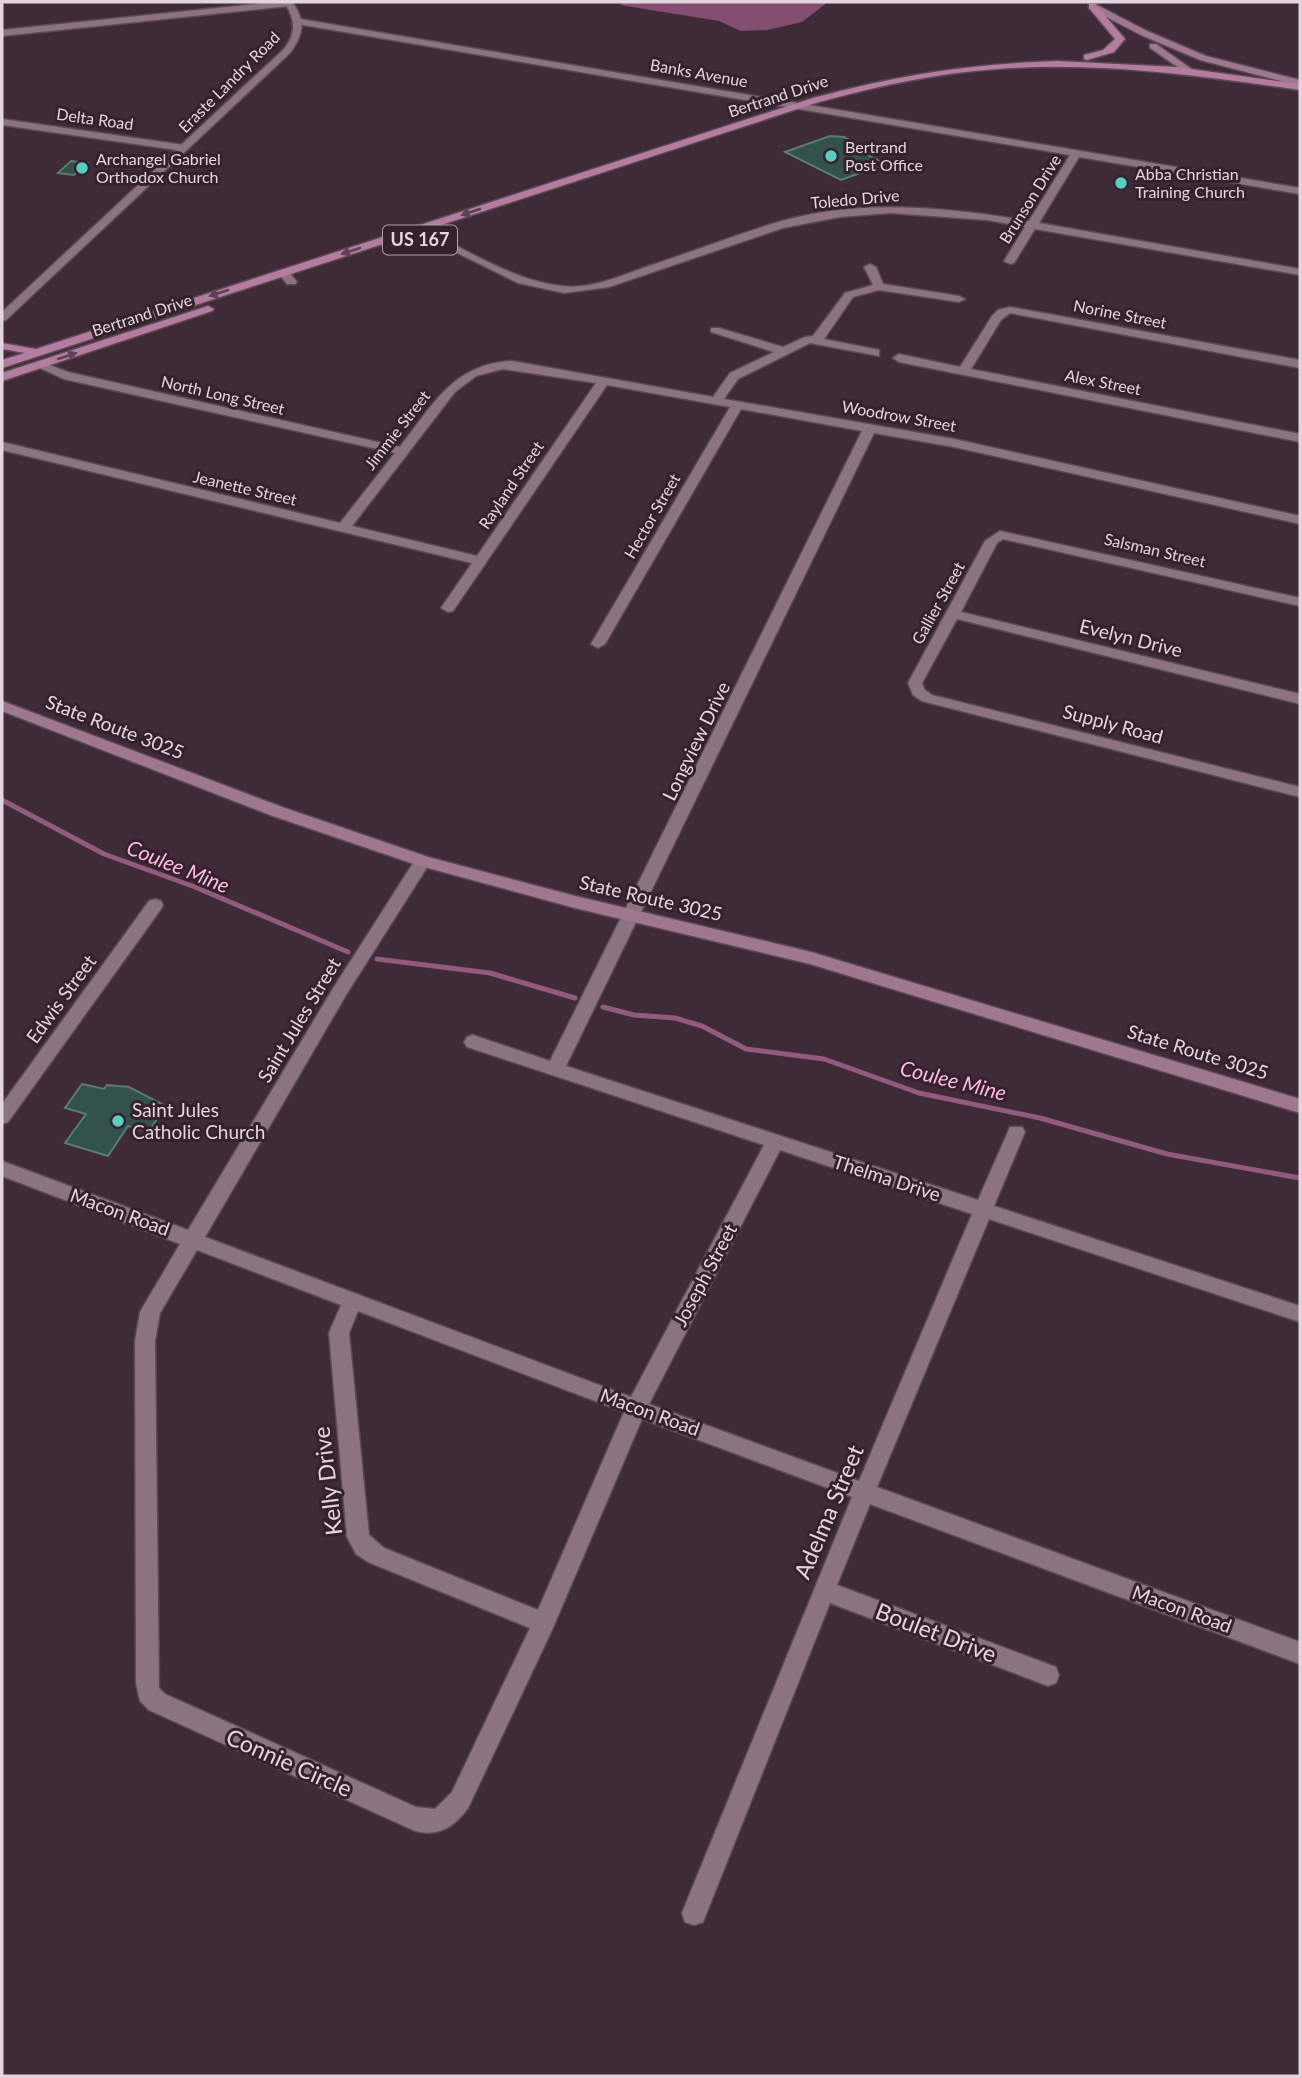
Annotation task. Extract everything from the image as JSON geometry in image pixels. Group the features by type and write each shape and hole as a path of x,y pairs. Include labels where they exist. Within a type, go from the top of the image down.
{"main road":[{"path":"1089,4 1196,73 1202,64 1190,53"},
{"path":"1089,4 1190,53 1300,85"},
{"path":"1051,62 1100,55 1117,46 1120,37 1089,4"},
{"name":"Bertrand Drive","path":"2,377 288,277 866,85 922,73 989,65 1051,62 1111,63 1300,85"},
{"name":"Bertrand Drive","path":"2,364 430,237 818,110 906,85 992,72 1094,68 1196,73 1217,81 1300,94"},
{"path":"2,346 21,351 52,347"},
{"name":"State Route 3025","path":"2,706 276,811 423,861 886,980 1300,1106"}],"street":[{"name":"Eraste Landry Road","path":"2,318 287,51 300,22 288,2"},
{"path":"2,33 288,2"},
{"name":"Banks Avenue","path":"300,22 1300,191"},
{"name":"Delta Road","path":"2,122 184,148"},
{"name":"Brunson Drive","path":"1010,261 1076,153"},
{"name":"Toledo Drive","path":"430,237 522,281 544,288 571,290 605,285 767,228 840,214 890,210 939,212 1032,225 1300,272"},
{"path":"870,267 879,287"},
{"path":"817,341 849,295 879,287 959,299"},
{"name":"Norine Street","path":"964,370 996,318 1002,312 1010,310 1300,364"},
{"path":"715,330 784,351"},
{"path":"716,402 734,376 809,340 875,353"},
{"name":"Alex Street","path":"899,358 1299,434"},
{"name":"North Long Street","path":"39,365 64,375 402,451"},
{"name":"Woodrow Street","path":"489,366 512,365 954,443 1300,520"},
{"name":"Jimmie Street","path":"343,529 451,389 471,373 489,366"},
{"name":"Rayland Street","path":"448,608 603,382"},
{"name":"Hector Street","path":"598,644 737,406"},
{"name":"Longview Drive","path":"555,1069 633,915 869,429"},
{"name":"Jeanette Street","path":"2,446 480,561"},
{"name":"Salsman Street","path":"1000,535 1300,602"},
{"name":"Gallier Street","path":"918,692 915,683 992,541 1000,535"},
{"name":"Evelyn Drive","path":"952,614 1300,699"},
{"name":"Supply Road","path":"918,692 927,698 1300,792"},
{"name":"Saint Jules Street","path":"192,1239 340,991 423,861"},
{"name":"Edwis Street","path":"2,1117 155,905"},
{"name":"Thelma Drive","path":"473,1042 1300,1314"},
{"name":"Adelma Street","path":"694,1913 824,1590 1016,1132"},
{"name":"Joseph Street","path":"636,1408 775,1142"},
{"name":"Macon Road","path":"2,1168 636,1408 1300,1653"},
{"name":"Connie Circle","path":"192,1239 150,1312 146,1325 148,1693 169,1709 415,1819 429,1823 442,1821 460,1800 544,1623 636,1408"},
{"name":"Kelly Drive","path":"355,1300 342,1321 339,1333 358,1537 364,1547 376,1555 544,1623"},
{"name":"Boulet Drive","path":"824,1590 1048,1675"}],"shaded area":[{"path":"624,2 828,2 802,22 767,30 741,31 719,21 620,5"}],"building":[{"name":"Bertrand Post Office","path":"830,136 844,137 870,151 864,153 885,164 841,180 785,152"},
{"path":"71,161 87,163 74,175 58,173"},
{"name":"Saint Jules Catholic Church","path":"82,1084 104,1089 107,1085 129,1087 166,1106 148,1132 128,1126 108,1156 65,1143 86,1114 65,1108"}],"waterway":[{"name":"Coulee Mine","path":"2,800 104,854 195,887 348,952"},
{"name":"Coulee Mine","path":"377,959 490,973 575,998"},
{"name":"Coulee Mine","path":"603,1007 634,1015 675,1018 702,1026 746,1049 824,1059 919,1093 1040,1118 1167,1154 1300,1178"}],"place":[{"name":"Bertrand Post Office","path":"831,156"},
{"name":"Archangel Gabriel Orthodox Church","path":"82,168"},
{"name":"Abba Christian Training Church","path":"1121,183"},
{"name":"Saint Jules Catholic Church","path":"118,1121"}]}
